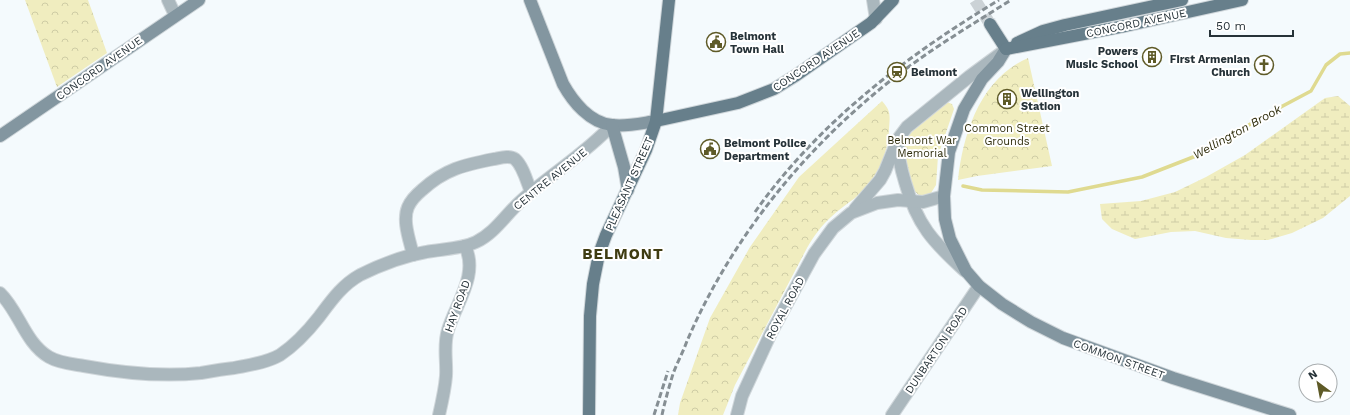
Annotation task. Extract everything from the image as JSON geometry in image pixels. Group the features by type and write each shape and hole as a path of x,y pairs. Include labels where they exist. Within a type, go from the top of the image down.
{"main road":[{"name":"CONCORD AVENUE","path":"0,136 199,0"},
{"name":"CONCORD AVENUE","path":"530,0 554,64 567,92 585,113 612,126 656,121 738,103 769,91 796,76 876,19 894,0"},
{"name":"PLEASANT STREET","path":"589,415 590,310 595,268 606,235 646,150 656,121 669,0"},
{"name":"CONCORD AVENUE","path":"1006,50 1024,39 1065,24 1182,0"},
{"name":"CONCORD AVENUE","path":"1006,50 1242,0"},
{"path":"990,24 1006,50"},
{"name":"COMMON STREET","path":"1006,50 998,62 982,79 964,109 949,152 944,196 946,230 966,271 980,286 1002,304 1031,322 1063,338 1148,370 1286,415"},
{"path":"612,126 624,167 628,190"}],"street":[{"path":"168,0 175,16"},
{"path":"872,0 876,19"},
{"path":"898,139 910,124 1006,50"},
{"name":"CENTRE AVENUE","path":"0,293 11,307 26,332 42,352 63,363 103,370 176,374 201,373 248,366 278,356 297,342 335,295 344,286 360,276 381,266 412,255 466,246 475,243 489,234 531,192 600,138 612,126"},
{"name":"COMMON STREET","path":"898,139 900,168 910,201 916,214 929,235 966,271"},
{"name":"ROYAL ROAD","path":"737,415 742,396 771,333 814,254 833,228 852,213 874,189 885,171 898,139"},
{"path":"412,255 406,212 413,198 443,174 473,164 503,158 512,158 521,168 531,192"},
{"name":"ROYAL ROAD","path":"852,213 877,203 898,200 928,201 944,196"},
{"name":"HAY ROAD","path":"439,415 446,376 447,331 467,284 469,253 466,246"},
{"name":"DUNBARTON ROAD","path":"892,415 980,286"}],"green space":[{"path":"25,0 88,0 107,53 57,87"},
{"name":"Common Street Grounds","path":"1028,58 1052,166 958,180 964,144 977,109 998,79 1012,67"},
{"path":"1338,96 1350,106 1350,196 1323,218 1292,233 1268,240 1226,238 1195,231 1171,232 1135,239 1112,229 1102,219 1100,204 1141,201 1175,192 1206,177 1245,155 1325,98"},
{"path":"882,101 887,108 890,120 886,149 880,167 862,191 827,220 812,239 735,385 723,415 678,415 680,403 710,318 750,247 799,177"},
{"name":"Belmont War Memorial","path":"947,102 952,104 954,109 938,156 936,185 931,193 921,196 912,186 909,178 905,160 906,137"}],"waterway":[{"name":"Wellington Brook","path":"963,186 982,190 1068,192 1142,177 1206,152 1260,118 1311,91 1326,65 1340,54 1350,53"}],"tunnel":[{"path":"975,0 990,24"}],"railway":[{"path":"755,212 807,149 835,121 866,94 930,44 999,0"},
{"path":"662,415 675,370 706,301 728,262 752,225 779,190 808,156 872,95 933,50 1011,0"},
{"path":"654,415 668,371"}],"place":[{"name":"Belmont Town Hall","path":"716,42"},
{"name":"Powers Music School","path":"1152,57"},
{"name":"First Armenian Church","path":"1264,65"},
{"name":"Belmont","path":"897,72"},
{"name":"Wellington Station","path":"1007,99"},
{"name":"Belmont Police Department","path":"710,149"}],"district":[{"name":"BELMONT","path":"623,254"}]}
